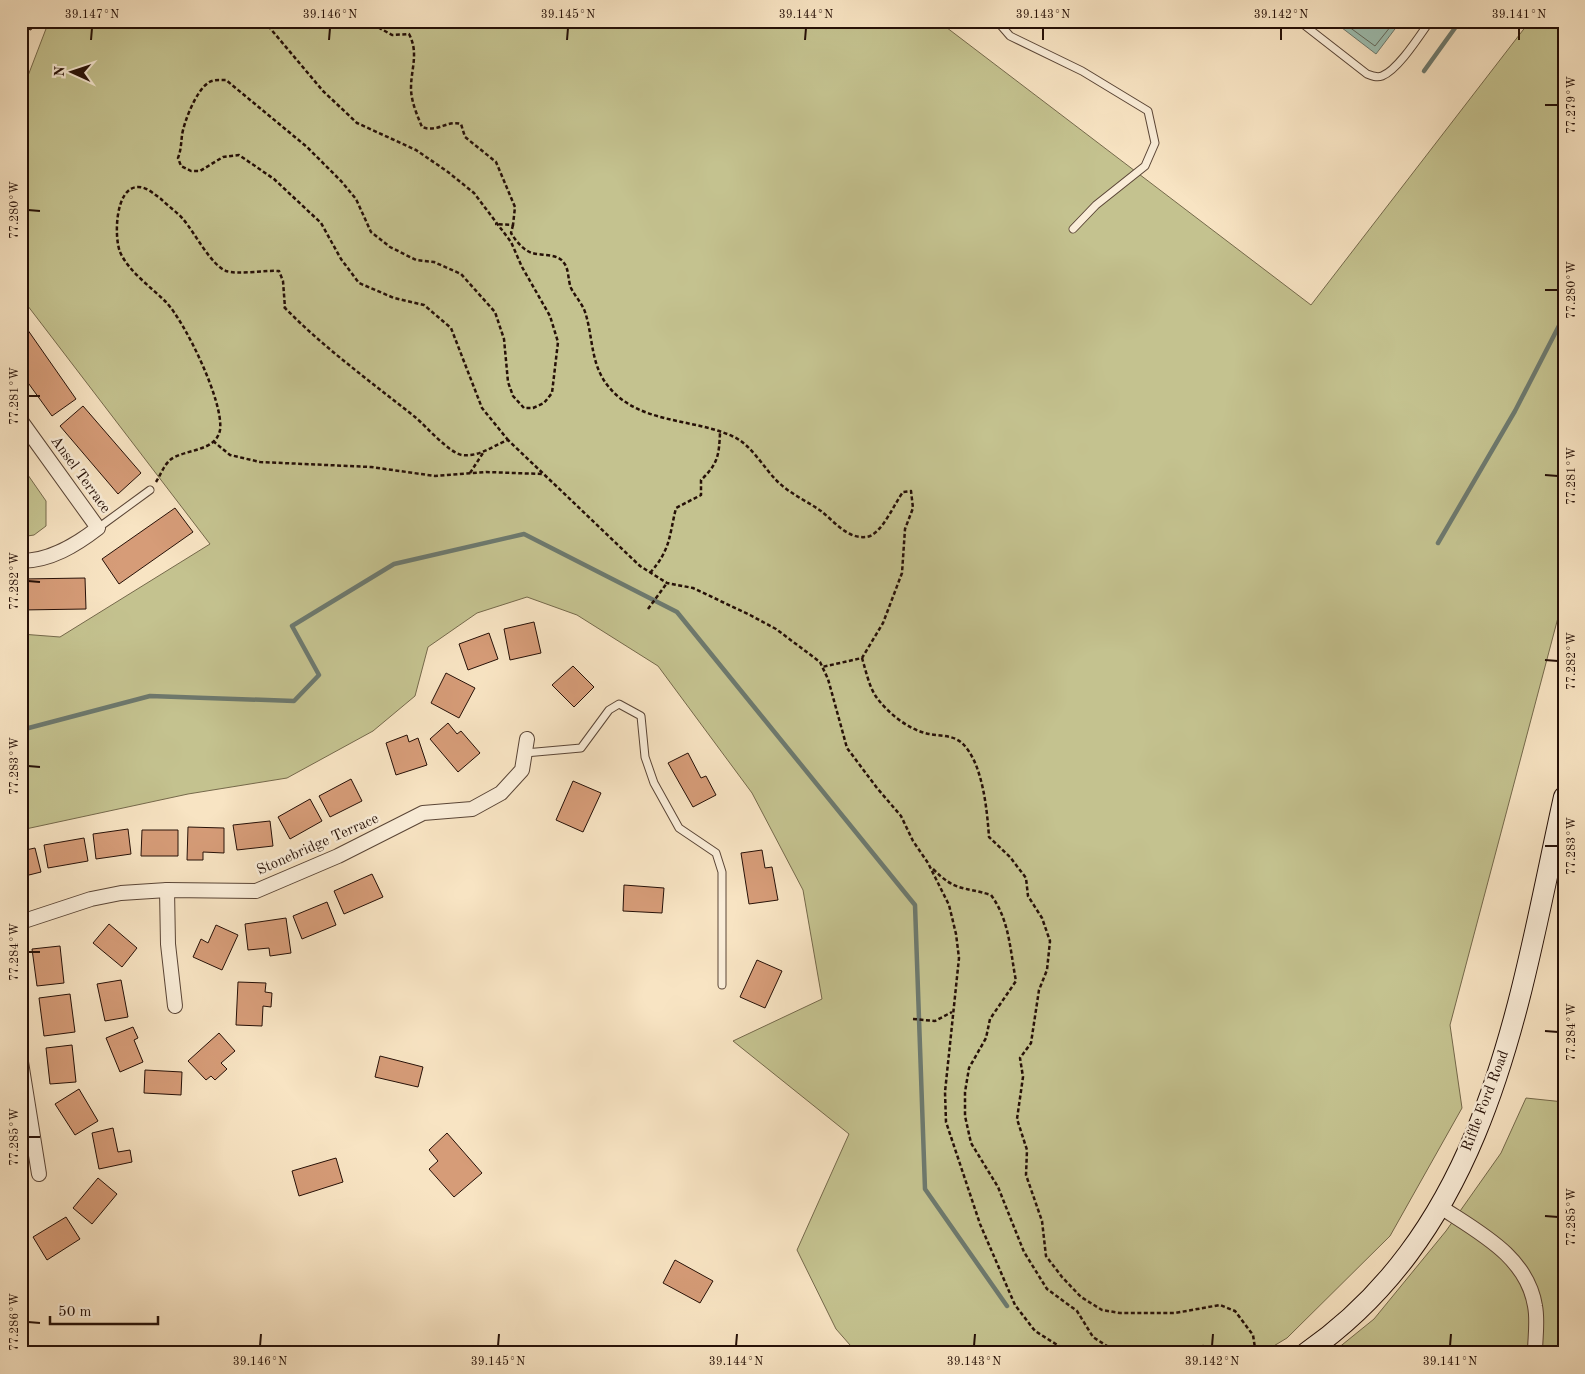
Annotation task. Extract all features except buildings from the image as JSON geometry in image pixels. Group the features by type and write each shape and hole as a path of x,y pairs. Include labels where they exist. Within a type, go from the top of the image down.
{"street":[{"name":"Ansel Terrace","path":"21,421 98,528 84,539 47,558 21,561"},
{"name":"Stonebridge Terrace","path":"21,922 91,899 121,893 167,890 256,891 338,856 423,813 472,809 501,793 522,770 527,739"},
{"name":"Riffle Ford Road","path":"1306,1353 1354,1312 1392,1275 1422,1235 1473,1143 1509,1039 1559,838 1564,797"},
{"path":"167,890 168,944 175,1006"},
{"path":"21,1062 39,1174"},
{"path":"1439,1206 1507,1253 1521,1269 1535,1307 1535,1353"}],"lane":[{"path":"997,21 1010,36 1082,71 1148,111 1155,143 1145,166 1096,205 1073,229"},
{"path":"1299,21 1367,74 1374,77 1381,76 1393,68 1430,21"},
{"path":"98,528 150,490"},
{"path":"525,753 581,748 609,710 619,704 641,716 645,757 654,783 679,828 716,853 722,872 722,986"}],"path":[{"path":"264,21 323,91 357,123 416,150 474,193 511,242 522,267 550,316 558,342 552,393 544,403 533,408 524,408 513,396 508,382 504,339 495,312 461,274 434,262 416,260 390,246 371,232 356,199 341,181 307,147 226,80 214,80 206,84 186,118 182,149 178,158 181,166 191,171 200,171 223,157 239,155 274,179 321,223 341,259 359,283 394,298 424,305 451,328 482,408 508,440 602,532 640,566 667,583 693,588 758,619 798,644 822,667 837,708 847,748 876,788 901,816 949,905 956,934 957,984 952,1012 950,1054 945,1092 946,1122 980,1224 1015,1305 1035,1331 1070,1353"},
{"path":"368,21 392,35 409,34 414,43 415,58 411,88 413,101 422,126 431,130 455,122 461,124 465,137 496,162 515,207 511,232 523,248 532,253 558,258 565,264 572,289 581,302 588,322 593,345 593,358 608,387 633,406 648,414 731,436 745,443 779,483 850,534 865,538 874,535 904,492 911,491 913,508 905,528 902,573 883,623 862,658 822,667"},
{"path":"150,490 171,460 198,450 213,441 220,431 218,408 200,358 168,304 120,253 116,238 120,200 128,189 138,187 150,190 182,217 218,266 228,272 263,270 279,272 282,282 284,307 290,315"},
{"path":"496,224 513,225"},
{"path":"284,307 308,332 343,362 415,417 448,447 460,455 483,452 508,440"},
{"path":"650,573 662,559 670,543 676,508 701,495 701,480 713,468 719,453 720,433"},
{"path":"213,441 230,455 260,462 371,467 435,476 470,473 544,474"},
{"path":"470,473 483,452"},
{"path":"648,609 667,583"},
{"path":"862,658 876,697 900,722 927,734 946,736 962,743 978,769 989,837 1010,857 1026,878 1028,896 1042,918 1050,941 1047,970 1039,990 1031,1043 1020,1058 1024,1076 1017,1119 1027,1150 1026,1175 1042,1221 1046,1256 1081,1297 1102,1310 1120,1313 1174,1313 1220,1305 1235,1311 1253,1335 1255,1348 1242,1352 1202,1346 1193,1353"},
{"path":"930,867 947,883 956,888 991,896 998,905 1008,928 1016,981 990,1019 986,1038 969,1068 964,1116 971,1143 998,1187 1024,1252 1047,1289 1077,1311 1093,1337 1110,1348 1154,1350 1159,1353"},
{"path":"913,1019 935,1021 952,1012"}],"shaded area":[{"path":"49,21 938,21 1311,305 1530,21 1564,21 1564,595 1450,1025 1462,1108 1390,1236 1287,1338 1262,1353 857,1353 836,1329 797,1250 849,1134 733,1041 822,999 803,890 752,793 658,666 577,615 527,597 477,613 428,647 415,696 373,731 287,778 188,794 21,830 21,634 60,637 210,544 21,297 21,94"},
{"path":"21,465 46,501 46,526 34,535 21,537"},
{"path":"1526,1098 1564,1102 1564,1353 1332,1353 1374,1319 1446,1231 1501,1153"}],"water":[{"path":"1333,21 1401,21 1376,54"}],"waterway":[{"path":"1424,71 1460,21"},
{"path":"1438,543 1515,411 1564,316"},
{"path":"21,730 150,696 294,701 319,675 292,626 394,564 524,534 677,612 915,905 925,1189 1007,1306"}]}
